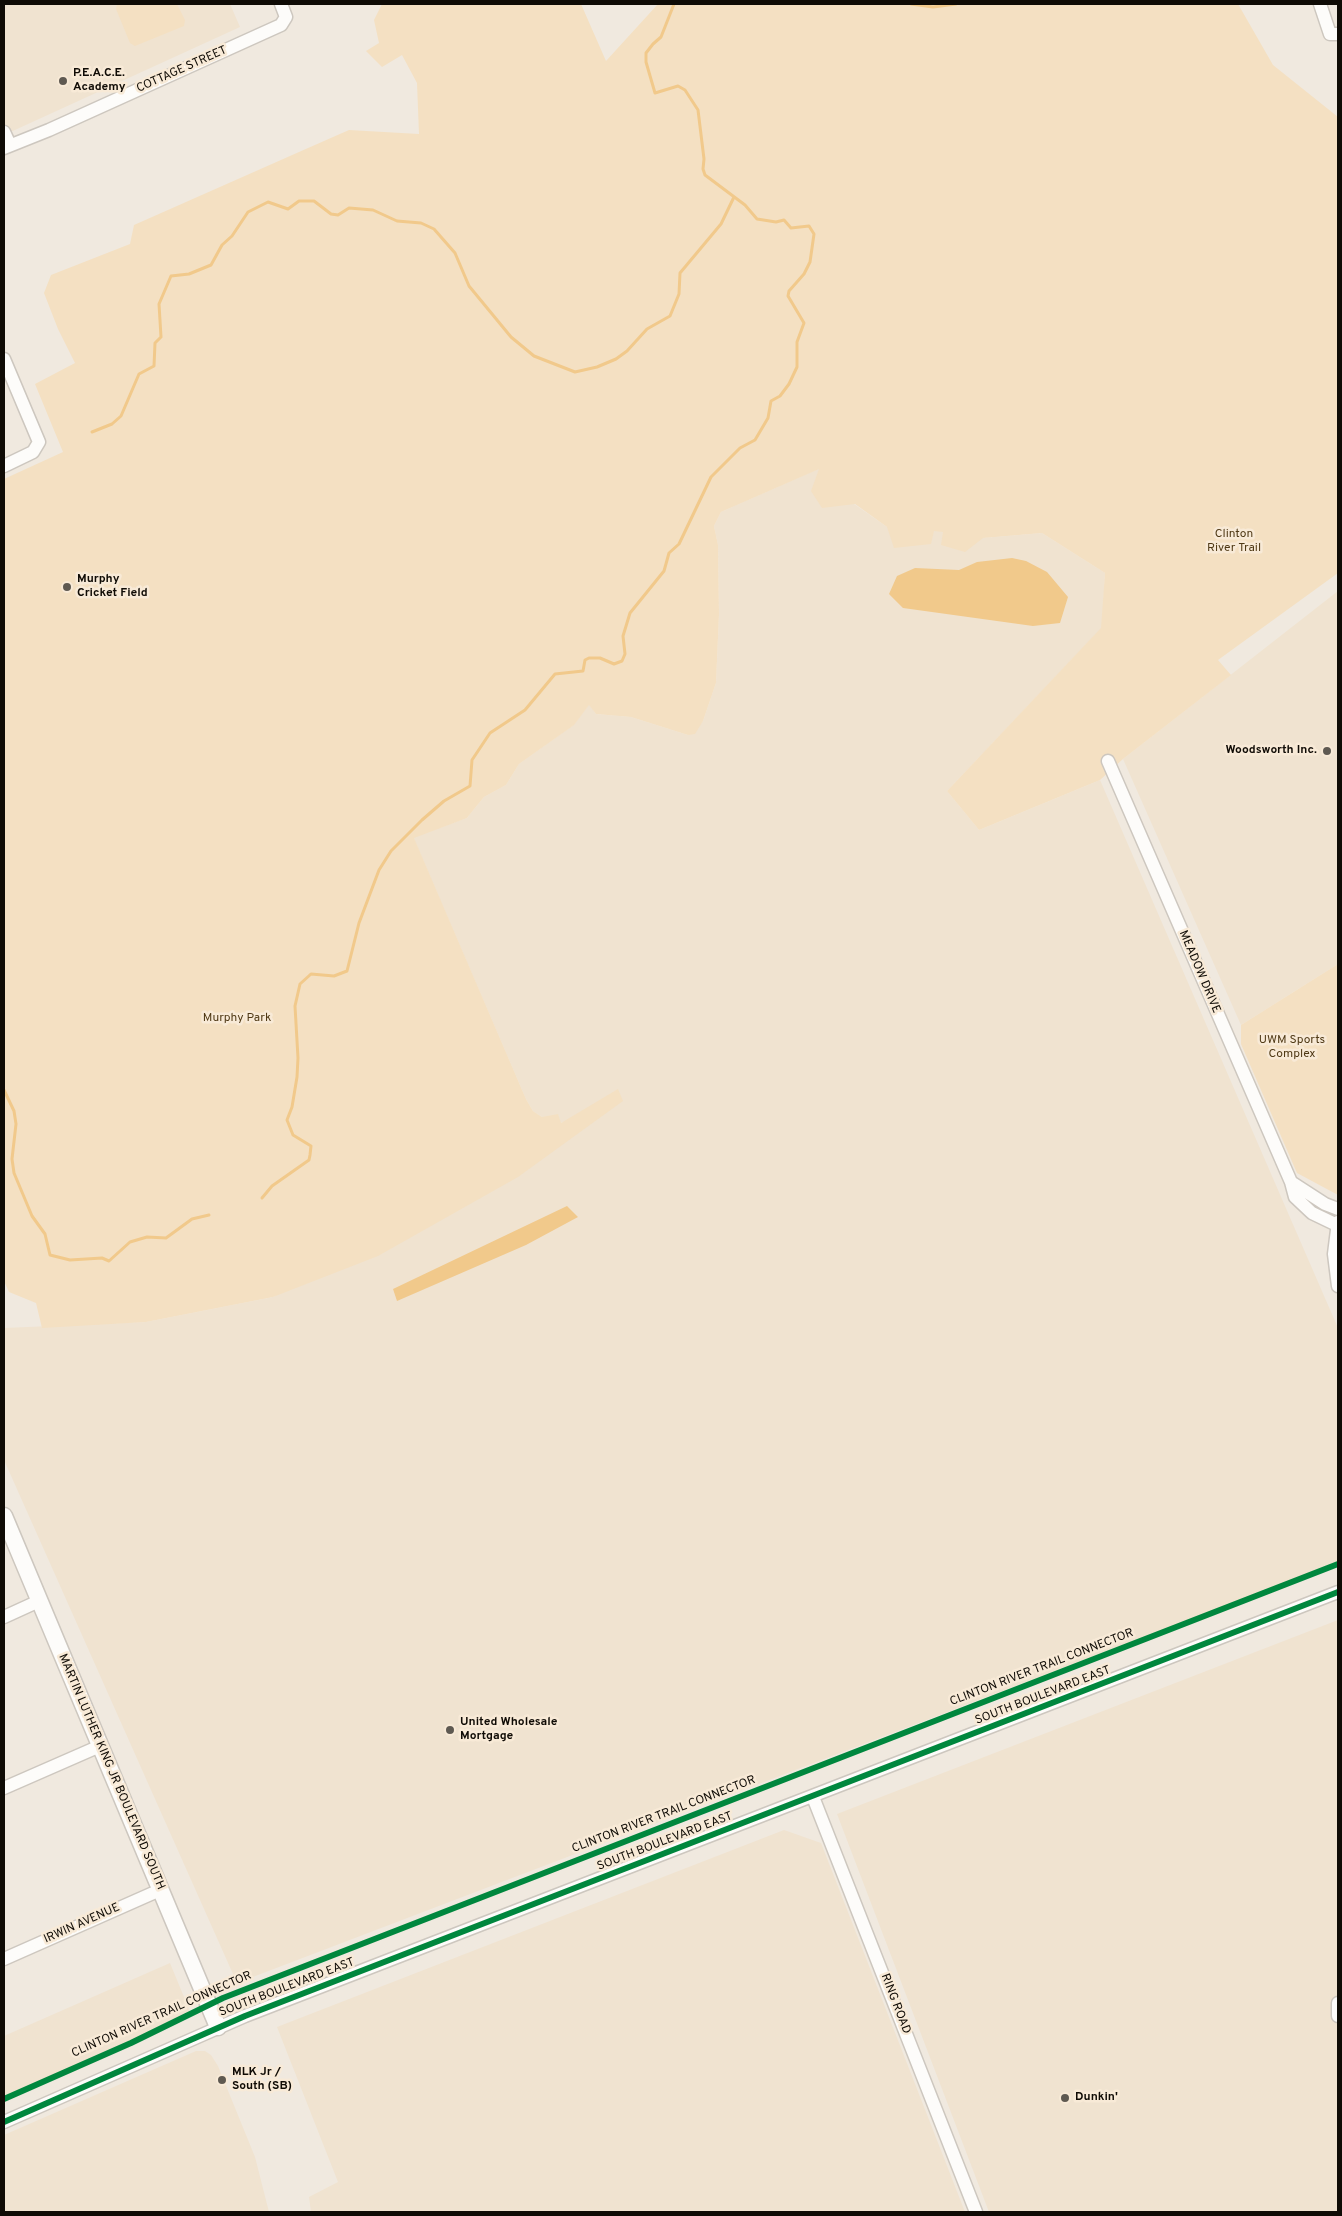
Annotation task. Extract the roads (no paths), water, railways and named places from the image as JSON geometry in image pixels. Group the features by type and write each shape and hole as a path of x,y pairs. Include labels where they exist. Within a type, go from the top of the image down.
{"main road":[{"name":"MARTIN LUTHER KING JR BOULEVARD SOUTH","path":"4,1516 218,2027"}],"street":[{"name":"COTTAGE STREET","path":"7,146 58,126 278,26 285,22 286,17 281,4"},
{"path":"1320,4 1334,34"},
{"path":"4,132 7,146"},
{"path":"4,359 37,434 38,442 36,450 4,466"},
{"name":"MEADOW DRIVE","path":"1108,761 1291,1182 1293,1193 1300,1204 1312,1214 1338,1224"},
{"path":"1291,1182 1338,1209"},
{"path":"1338,1224 1334,1254 1338,1286"},
{"name":"SOUTH BOULEVARD EAST","path":"4,2122 218,2027 1338,1592"},
{"path":"4,1617 39,1601"},
{"path":"4,1788 100,1746"},
{"name":"RING ROAD","path":"813,1797 976,2212"},
{"name":"IRWIN AVENUE","path":"4,1959 160,1890"},
{"path":"1338,2003 1338,2016"}],"waterway":[{"path":"262,1198 272,1186 309,1160 310,1155 311,1146 293,1135 287,1120 292,1107 297,1077 298,1058 295,1006 300,984 311,974 334,976 347,971 359,923 379,870 391,851 422,820 444,801 470,786 472,760 490,733 525,710 555,674 583,671 585,660 589,658 600,658 614,664 622,661 625,654 623,636 630,613 664,571 669,553 679,544 711,477 740,448 755,440 768,418 771,401 780,396 789,384 797,367 797,342 804,323 788,296 789,291 804,274 810,262 814,234 809,226 791,228 784,220 776,222 757,219 745,205 705,175 698,110 685,90 678,86 655,93 646,62 646,53 661,37 674,4"},
{"path":"911,4 933,7 956,4"},
{"path":"92,432 112,424 121,416 139,374 154,366 155,343 161,337 159,304 171,276 189,274 211,265 222,245 232,236 248,212 268,202 288,209 299,201 314,201 331,214 338,215 349,208 373,210 397,221 421,223 434,229 455,253 469,286 511,337 534,356 575,372 597,367 616,359 627,351 647,329 670,316 679,294 680,273 721,224 734,197"},
{"path":"4,1090 14,1111 16,1124 12,1159 14,1173 32,1216 45,1234 50,1255 70,1260 102,1258 109,1261 130,1242 147,1237 166,1238 192,1219 209,1215"}],"place":[{"name":"P.E.A.C.E. Academy","path":"63,81"},
{"name":"Murphy Cricket Field","path":"67,587"},
{"name":"Woodsworth Inc.","path":"1327,751"},
{"name":"United Wholesale Mortgage","path":"450,1730"},
{"name":"MLK Jr / South (SB)","path":"222,2080"},
{"name":"Dunkin'","path":"1065,2098"}],"park label":[{"name":"Clinton River Trail","path":"1234,542"},
{"name":"Murphy Park","path":"237,1019"},
{"name":"UWM Sports Complex","path":"1292,1048"}]}
